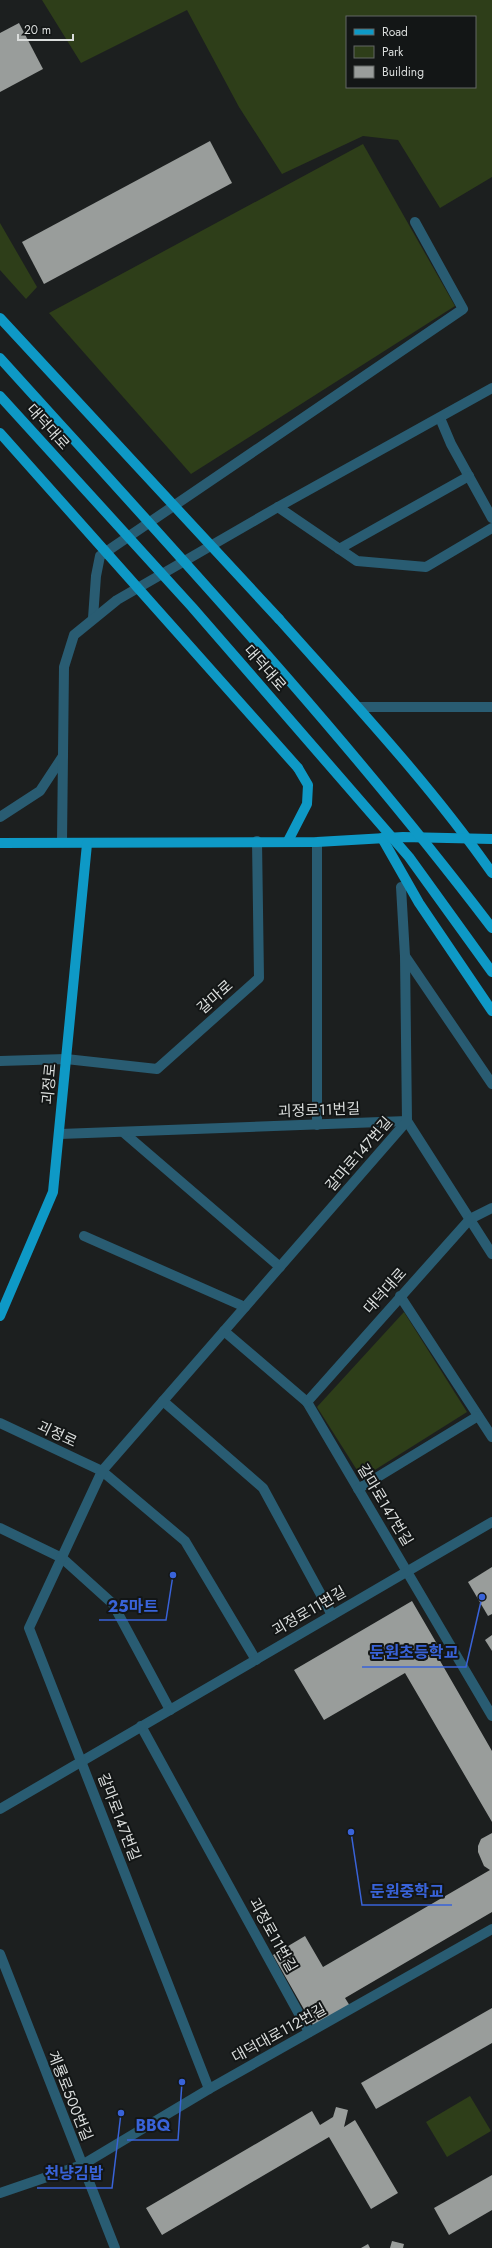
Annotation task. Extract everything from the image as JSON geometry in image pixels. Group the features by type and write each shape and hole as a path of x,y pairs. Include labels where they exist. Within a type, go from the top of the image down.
{"main road":[{"path":"0,318 279,619 358,707 469,840 492,873"},
{"name":"대덕대로","path":"0,358 218,600 428,843 492,928"},
{"name":"대덕대로","path":"0,396 192,608 409,857 492,972"},
{"path":"0,433 298,768 308,785 307,804 288,841"},
{"path":"0,843 62,842 87,844 257,841 317,842 403,837 469,840 492,839"},
{"path":"382,838 419,903 492,1011"},
{"name":"괴정로","path":"0,1316 53,1192 60,1134 87,844"}],"street":[{"path":"93,618 96,576 100,556 463,309 415,222"},
{"path":"62,842 64,667 74,635 117,600 278,507 492,388"},
{"path":"440,418 451,444 492,518"},
{"path":"339,549 469,476"},
{"path":"278,507 357,561 426,567 492,528"},
{"path":"358,707 492,707"},
{"path":"0,817 40,791 63,756"},
{"name":"갈마로","path":"0,1060 66,1059 157,1069 259,978 257,841"},
{"path":"317,842 317,1125"},
{"name":"갈마로147번길","path":"209,2089 29,1628 102,1471 407,1121 405,956 401,887"},
{"path":"405,956 492,1084"},
{"path":"407,1121 492,1254"},
{"name":"괴정로11번길","path":"60,1134 407,1121"},
{"path":"123,1132 280,1267"},
{"name":"대덕대로","path":"307,1402 470,1219 492,1208"},
{"path":"84,1236 245,1307"},
{"path":"400,1296 492,1437"},
{"name":"갈마로147번길","path":"224,1331 307,1402 492,1716"},
{"path":"163,1401 263,1488 332,1615"},
{"path":"358,1489 478,1416"},
{"name":"괴정로","path":"0,1423 102,1471"},
{"path":"102,1471 185,1541 256,1660"},
{"name":"괴정로11번길","path":"0,1810 81,1761 492,1522"},
{"path":"0,1528 62,1558 113,1604 170,1710"},
{"name":"괴정로11번길","path":"141,1726 310,2032"},
{"name":"대덕대로112번길","path":"0,2193 82,2164 209,2089 492,1929"},
{"name":"계룡로500번길","path":"0,1954 115,2248"}],"green space":[{"path":"42,0 492,0 492,177 440,208 398,140 363,136 282,174 239,107 187,10 81,63"},
{"path":"363,144 455,306 191,474 49,313"},
{"path":"0,223 37,287 26,299 0,270"},
{"path":"404,1312 467,1412 362,1478 317,1407"},
{"path":"470,2096 491,2131 447,2157 426,2122"}],"building":[{"path":"19,23 43,69 0,92 0,33"},
{"path":"210,141 232,183 44,284 22,242"},
{"path":"492,1567 492,1614 488,1616 468,1582"},
{"path":"412,1601 440,1649 435,1652 492,1751 492,1822 405,1673 324,1720 294,1670"},
{"path":"492,1635 492,1651 485,1640"},
{"path":"492,1833 492,1912 345,1998 350,2006 314,2027 273,1955 305,1936 323,1967 490,1870 484,1866 478,1852 478,1846 481,1839"},
{"path":"492,2008 492,2043 376,2109 361,2083"},
{"path":"336,2107 348,2110 344,2127 355,2120 398,2193 371,2209 329,2137 162,2235 146,2208 312,2111 320,2125 333,2117"},
{"path":"492,2175 492,2210 449,2235 434,2208"},
{"path":"392,2241 404,2244 403,2248 390,2248"},
{"path":"368,2244 370,2248 361,2248"}],"place":[{"name":"25마트","path":"173,1575"},
{"name":"둔원초등학교","path":"482,1597"},
{"name":"둔원중학교","path":"351,1832"},
{"name":"BBQ","path":"182,2082"},
{"name":"천냥김밥","path":"121,2113"}]}
